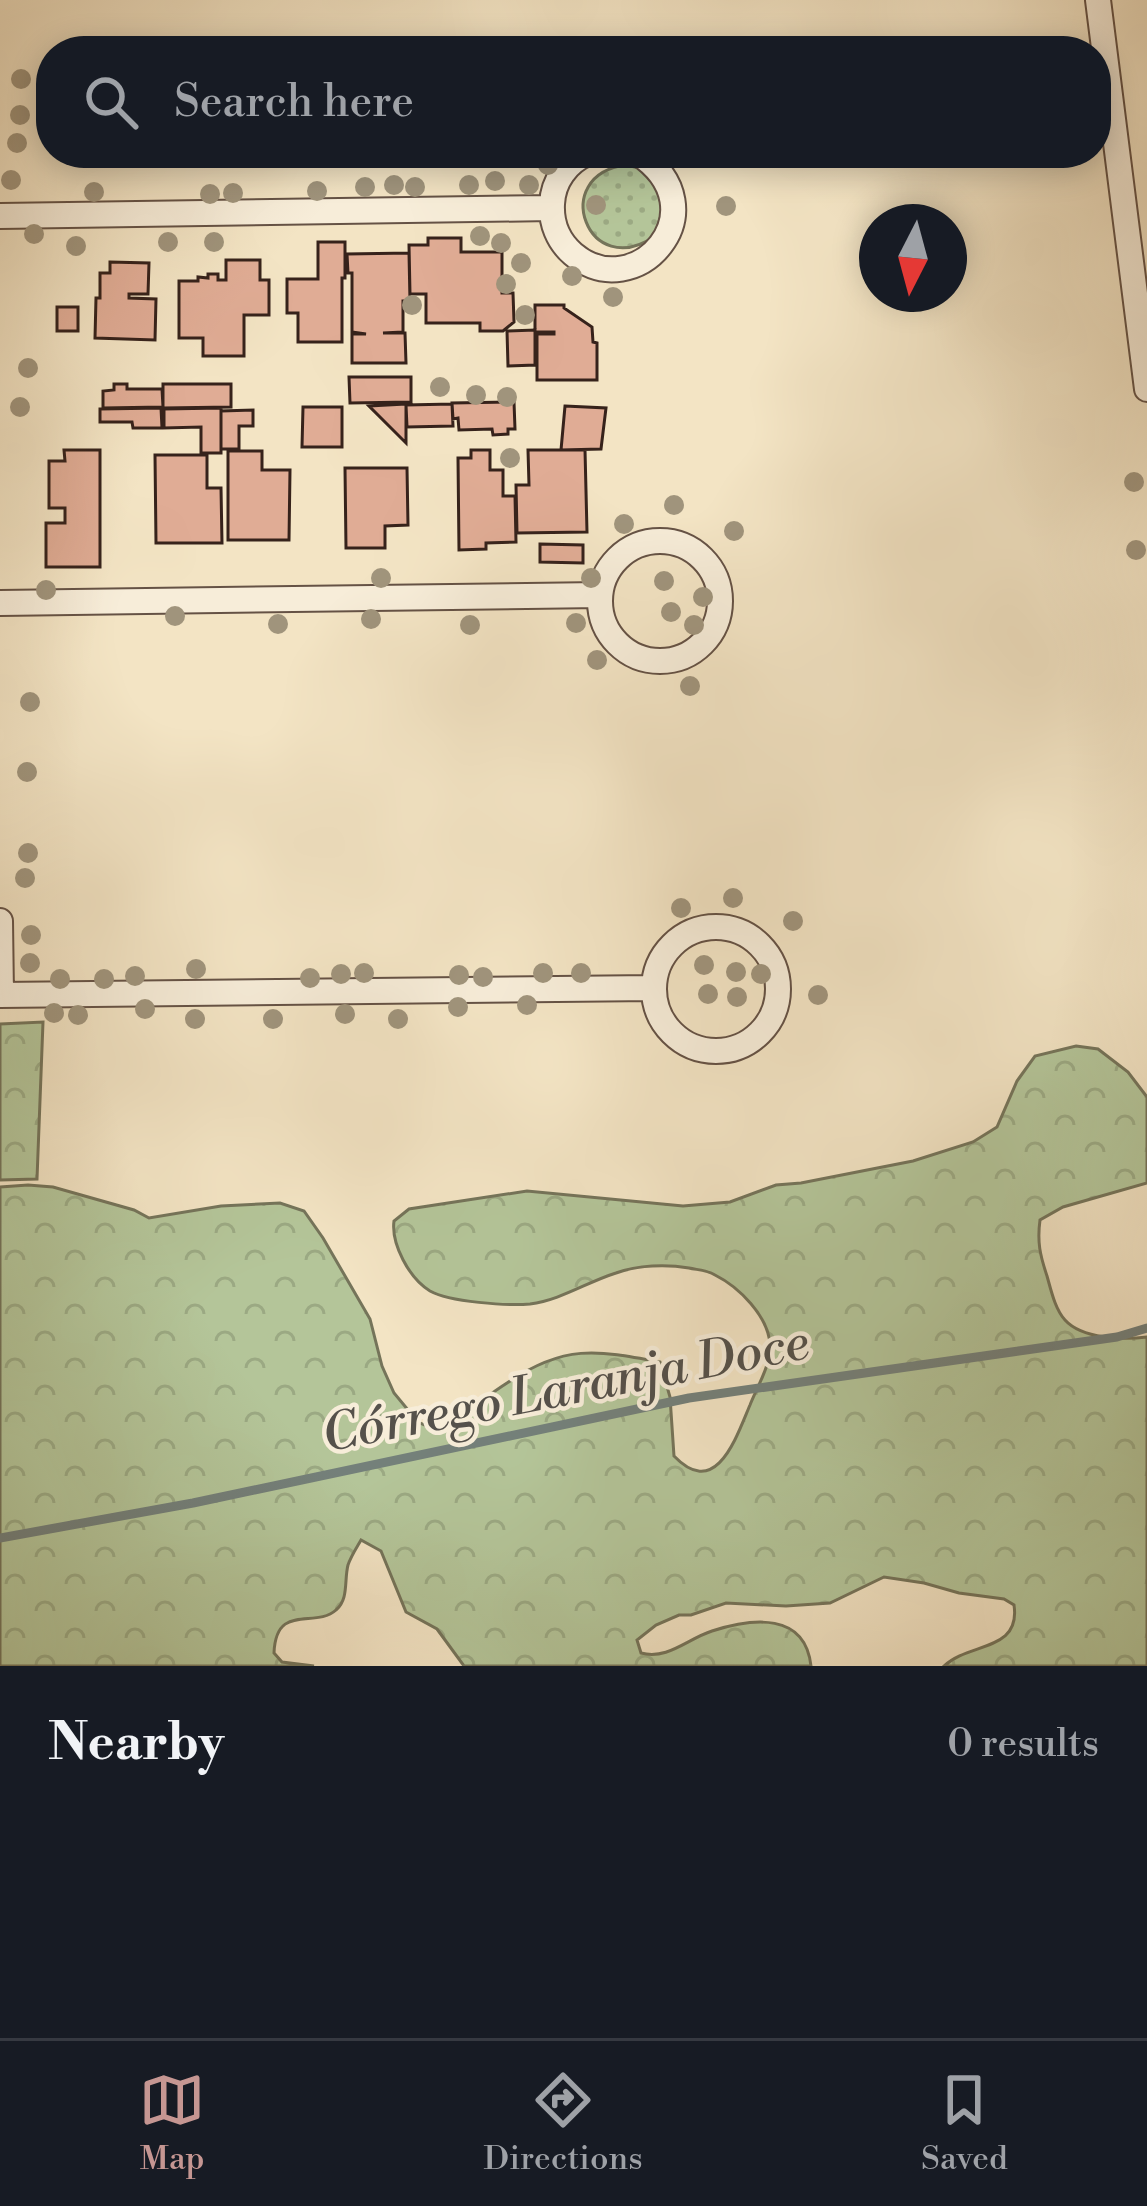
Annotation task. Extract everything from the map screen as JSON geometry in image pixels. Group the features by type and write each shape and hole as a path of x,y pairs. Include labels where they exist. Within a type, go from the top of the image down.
{"street":[{"path":"1098,0 1103,36"},
{"path":"1111,103 1147,389"},
{"path":"566,168 554,188 554,228 578,259 616,269 652,255 665,240 674,201 658,168"},
{"path":"0,216 551,208"},
{"path":"649,541 669,541 688,547 715,574 720,612 713,632 700,647 682,658 662,662 624,650 601,616 600,596 605,576 631,548 649,541"},
{"path":"0,603 600,596"},
{"path":"0,921 1,995 653,988"},
{"path":"724,927 745,933 762,946 779,984 769,1023 738,1048 718,1052 698,1049 665,1026 653,988 667,949 683,935 724,927"}],"green space":[{"path":"639,168 666,197 655,236 631,247 611,246 596,237 586,222 583,204 588,187 602,173"},
{"path":"43,1022 37,1179 0,1180 0,1024"},
{"path":"1076,1046 1098,1049 1128,1072 1147,1097 1147,1183 1063,1207 1040,1220 1039,1235 1052,1293 1065,1320 1092,1335 1147,1337 1147,1666 944,1666 1002,1639 1014,1620 1014,1605 1004,1599 884,1577 830,1603 726,1603 679,1615 637,1640 641,1653 660,1654 728,1627 775,1623 799,1636 811,1666 464,1666 437,1629 406,1612 381,1551 361,1540 348,1565 340,1606 318,1618 289,1622 276,1637 274,1653 282,1662 314,1666 0,1666 0,1187 53,1187 149,1218 221,1206 280,1203 304,1211 370,1319 394,1393 418,1422 436,1430 527,1370 564,1356 598,1353 637,1358 660,1362 670,1397 674,1456 702,1471 713,1468 731,1447 770,1352 764,1323 733,1287 706,1271 652,1266 625,1270 530,1304 451,1298 430,1291 409,1269 395,1240 394,1221 409,1209 527,1191 683,1206 730,1202 776,1185 913,1161 973,1142 997,1127 1017,1081 1035,1056"}],"building":[{"path":"428,238 461,238 461,252 502,252 502,293 513,293 514,322 503,331 480,331 480,323 426,323 426,294 410,294 409,245 428,245"},
{"path":"318,242 345,242 342,342 298,342 298,313 287,313 287,279 318,279"},
{"path":"409,253 410,301 403,301 403,332 383,333 405,333 406,363 352,363 352,334 366,334 352,332 352,273 348,273 347,254"},
{"path":"226,260 260,260 260,280 269,280 269,315 244,315 244,356 203,356 203,338 179,338 179,281 198,281 208,274 226,280"},
{"path":"110,262 149,263 148,294 129,294 129,298 156,299 155,340 95,338 100,273 110,273"},
{"path":"535,305 564,305 592,327 597,380 537,380 537,334 554,332 535,332"},
{"path":"57,307 78,307 78,331 57,331"},
{"path":"535,330 535,365 508,366 507,331"},
{"path":"349,377 411,377 411,402 350,403"},
{"path":"114,384 127,384 127,389 162,389 163,407 103,408 103,391 114,390"},
{"path":"163,384 231,384 231,407 163,408"},
{"path":"514,402 515,429 508,429 508,434 493,435 492,429 459,430 458,418 453,419 452,403"},
{"path":"406,404 406,443 369,406"},
{"path":"452,404 453,426 407,427 406,405"},
{"path":"565,406 606,408 601,449 561,450"},
{"path":"303,407 342,407 342,447 302,447"},
{"path":"161,408 162,428 100,422 100,409"},
{"path":"221,408 221,453 201,453 201,427 164,428 164,409"},
{"path":"253,410 253,426 239,426 239,449 221,449 221,411"},
{"path":"64,450 100,450 100,567 46,567 46,523 65,523 65,508 49,508 49,461 65,461"},
{"path":"471,450 490,450 490,470 503,470 503,496 515,496 516,542 459,550 458,458 471,458"},
{"path":"528,450 585,450 587,532 517,533 516,485 529,485"},
{"path":"228,451 262,451 262,470 290,470 289,540 228,540"},
{"path":"155,455 207,455 207,488 221,488 222,543 156,543"},
{"path":"345,468 407,468 408,525 385,526 385,548 346,548"},
{"path":"540,544 583,545 583,563 540,562"}],"waterway":[{"name":"Córrego Laranja Doce","path":"0,1538 193,1503 689,1398 1117,1337 1147,1328"}]}
